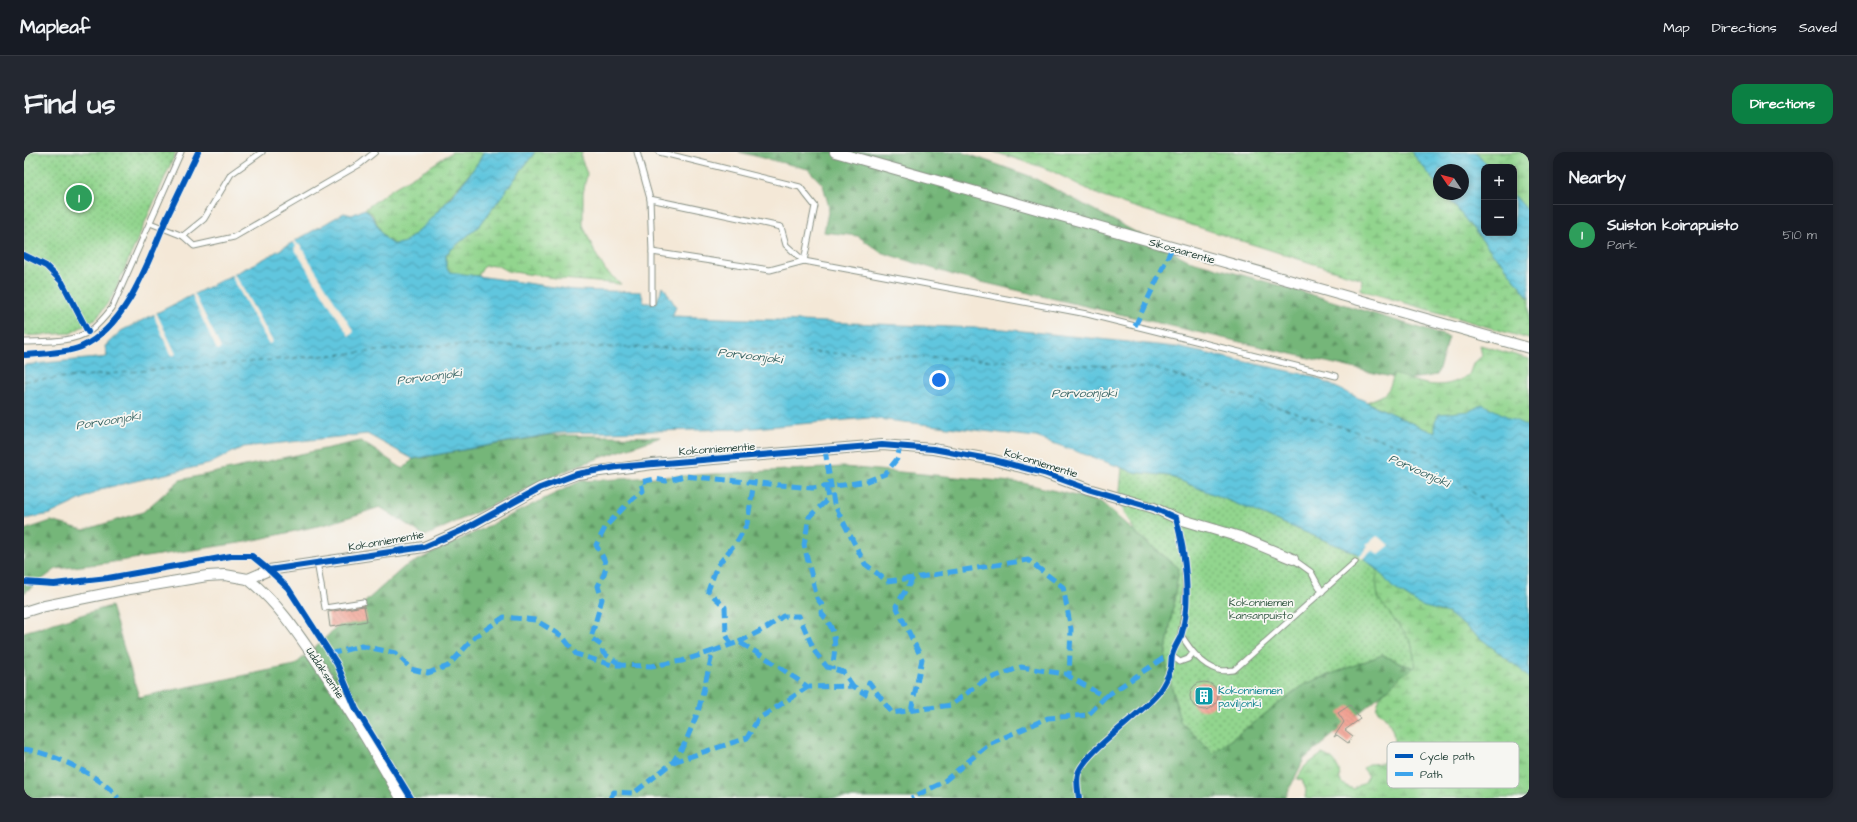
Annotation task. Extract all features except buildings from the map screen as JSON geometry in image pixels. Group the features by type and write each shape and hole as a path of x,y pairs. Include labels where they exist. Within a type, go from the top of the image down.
{"street":[{"name":"Sikosaarentie","path":"835,152 1529,348"},
{"name":"Kokonniementie","path":"248,579 269,570 424,546 463,530 540,488 577,474 617,467 882,445 933,449 994,460 1044,473 1088,489 1154,508 1176,518 1240,537 1293,559"},
{"path":"24,612 40,607 124,590 206,576 225,575 248,579"},
{"name":"Uddaksentie","path":"248,579 262,591 289,620 341,698 401,798"}],"lane":[{"path":"24,342 69,338 88,332 98,324 112,308 181,152"},
{"path":"183,236 204,219 231,174 262,152"},
{"path":"150,223 183,236 194,246 234,237 360,164 375,152"},
{"path":"637,152 650,199 652,303"},
{"path":"659,152 800,187 815,206 804,261"},
{"path":"650,199 781,227 786,245 804,261"},
{"path":"652,252 770,270 804,261 1087,314 1336,376"},
{"path":"1170,670 1172,656 1181,635 1185,615 1185,571 1183,545 1176,518"},
{"path":"1293,559 1311,572 1322,592"},
{"path":"317,562 325,608 363,602"},
{"path":"1181,635 1193,653 1207,665 1219,671 1234,670 1355,562"},
{"path":"1172,656 1180,662 1188,659 1193,653"}],"green space":[{"path":"24,152 176,152 113,295 97,318 71,333 24,336"},
{"path":"452,152 483,152 482,159 428,222 404,243 393,244 384,237 372,214 365,209 392,189"},
{"path":"535,152 582,152 581,158 587,174 583,194 583,225 595,253 606,271 621,284 562,279 507,271 496,265 484,266 478,276 450,272 446,267 446,254 480,225"},
{"path":"739,152 962,152 1032,177 1188,260 1303,292 1449,337 1437,375 1404,380 960,277 880,252 858,236 824,232 829,207 823,185 808,169"},
{"path":"994,152 1411,152 1433,179 1433,200 1450,200 1495,256 1502,262 1529,298 1529,339 1361,290 1362,279 1103,197 1048,169"},
{"path":"1476,152 1529,152 1529,212 1517,198 1517,164 1486,164"},
{"path":"1480,345 1529,359 1529,443 1435,421 1436,432 1422,428 1367,402 1382,395 1388,390 1394,374 1432,385 1450,383 1469,375 1473,364 1482,356"},
{"path":"549,435 661,437 579,465 425,536 380,507 331,523 246,542 56,569 24,593 24,530 51,521 84,530 143,512 180,480 361,441 403,469 413,459"},
{"path":"844,467 1023,483 1101,502 1147,543 1179,568 1165,659 1180,721 1213,753 1305,684 1382,655 1413,668 1304,759 1285,798 24,798 24,632 111,606 139,697 295,665 404,567 581,481"},
{"name":"Kokonniemen kansanpuisto","path":"1122,467 1134,472 1169,476 1358,554 1378,570 1411,642 1416,666 1413,668 1382,655 1305,684 1213,753 1180,721 1165,659 1179,568 1135,532 1119,503"},
{"path":"1378,570 1529,657 1529,798 1305,798 1306,790 1302,780 1297,779 1305,766 1322,754 1331,758 1336,764 1339,770 1341,782 1354,789 1364,782 1368,775 1363,768 1369,764 1383,763 1387,757 1387,788 1519,788 1519,742 1394,742 1394,735 1390,725 1384,716 1376,709 1380,697 1401,676 1416,666 1411,642 1378,598 1376,580"}],"water":[{"name":"Porvoonjoki","path":"483,152 535,152 480,225 446,254 446,267 450,272 574,290 641,292 644,303 656,303 663,286 676,307 672,316 1003,329 1176,347 1312,376 1422,428 1435,432 1435,421 1439,414 1470,411 1482,404 1529,427 1529,679 1521,670 1448,613 1421,606 1392,587 1378,570 1358,554 1169,476 1134,472 1036,437 869,418 742,429 557,433 413,459 367,434 243,447 209,464 105,488 50,514 24,519 24,365 107,357 105,346 121,331 262,260 344,213 352,215 365,209 389,242 393,244 405,242 424,226 449,199 472,172"},
{"path":"1411,152 1476,152 1486,164 1481,164 1481,236 1517,236 1517,198 1529,212 1529,298 1502,262 1495,256 1450,200 1469,200 1469,164 1433,164 1433,179"}],"pier":[{"path":"294,239 298,245 299,244 354,332 349,336 294,248 296,246 292,240"},
{"path":"233,273 273,342 269,344 234,281 231,274"},
{"path":"194,293 221,348 217,350 194,301 192,294"},
{"path":"156,312 176,354 172,356 156,321 154,313"},
{"path":"1377,536 1390,545 1378,555 1373,550 1362,559 1359,556 1368,547 1366,545"}],"ferry route":[{"path":"24,381 449,345 744,349 1152,368 1421,452 1529,536"}],"marked path":[{"path":"1135,326 1172,248"},
{"path":"621,665 603,653 601,645 591,638 602,599 598,586 606,566 596,545 606,526 633,498 643,491 641,482 655,479 666,481 684,476 812,488 843,485 867,481 885,474 897,459 900,447"},
{"path":"825,450 834,504 865,564 887,581 913,578"},
{"path":"731,645 726,634 725,607 708,591 717,566 738,540 747,524 754,482"},
{"path":"826,487 828,499 809,517 804,545 817,598 822,605 821,613 827,620 833,633 835,646 832,669"},
{"path":"911,711 922,659 896,606 913,578 1028,560 1063,587 1071,629 1069,677"},
{"path":"739,642 768,627 783,616 799,616 815,652 827,667 843,672 853,686"},
{"path":"330,654 361,646 396,653 411,669 428,673 448,666 476,636 504,617 535,620 562,636 576,654 612,665 651,666 682,661 713,651"},
{"path":"610,798 614,792 634,793 673,762 685,743 698,712 713,651 739,642 769,660 808,687 853,686 865,694 869,682 892,713 951,705 983,681 1021,667 1065,674 1105,697 1088,715 1048,718 989,744 942,783 911,798"},
{"path":"1105,697 1162,659 1172,656"},
{"path":"673,762 747,738 758,719 808,687"},
{"path":"24,749 48,755 76,767 89,774 111,790 118,798"}],"cycle path":[{"path":"24,355 61,352 81,347 97,337 112,324 124,308 145,271 168,215 198,152"},
{"path":"24,255 46,266 62,282 88,332"},
{"path":"269,570 424,547 463,530 540,488 577,474 617,467 882,445 933,449 994,460 1044,473 1088,489 1154,508 1176,518 1182,546 1186,577 1187,592 1184,622 1181,636 1172,655 1168,676 1159,692 1151,701 1102,744 1083,765 1077,777 1079,798"},
{"path":"24,582 54,584 108,578 231,556 252,556 288,588 337,664 356,709 411,798"}],"place":[{"name":"Suiston koirapuisto","path":"79,198"},
{"name":"Kokonniemen paviljonki","path":"1204,696"}]}
